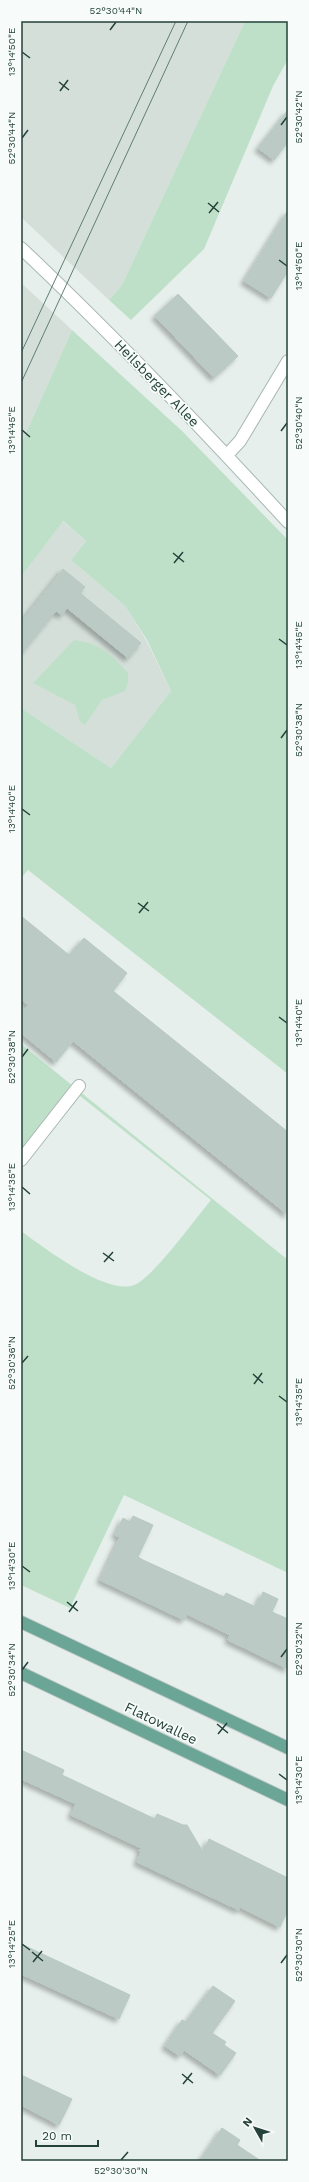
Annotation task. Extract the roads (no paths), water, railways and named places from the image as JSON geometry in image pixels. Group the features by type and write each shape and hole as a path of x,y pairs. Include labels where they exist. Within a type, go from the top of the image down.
{"main road":[{"path":"21,1622 288,1748"},
{"name":"Flatowallee","path":"21,1673 288,1800"}],"street":[{"name":"Heilsberger Allee","path":"21,248 77,301 227,455 288,522"},
{"path":"227,455 240,441 288,361"},
{"path":"21,1160 79,1086"}],"tram line":[{"path":"21,353 176,21"},
{"path":"21,383 188,21"}]}
